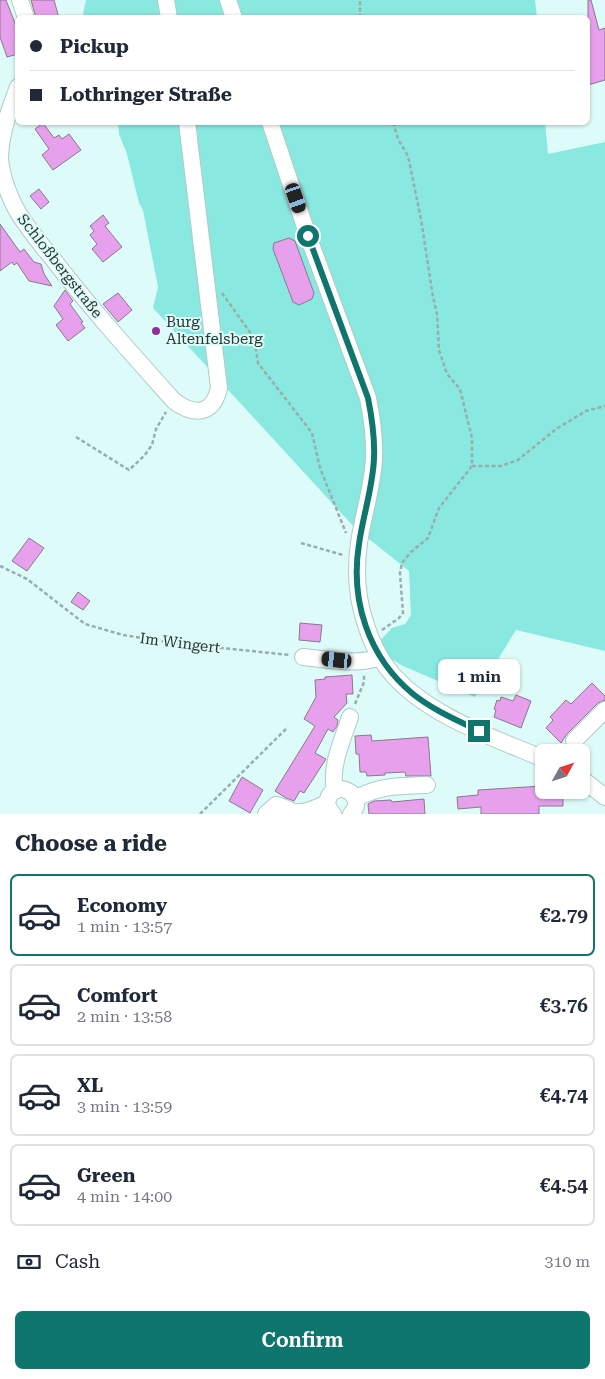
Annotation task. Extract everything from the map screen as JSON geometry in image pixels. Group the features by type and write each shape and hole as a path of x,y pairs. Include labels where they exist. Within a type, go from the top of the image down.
{"street":[{"path":"20,0 25,15"},
{"path":"166,0 168,15"},
{"path":"228,0 233,15"},
{"name":"Schloßbergstraße","path":"15,96 0,138 0,159 7,189 16,209 30,230 89,304 178,404"},
{"path":"178,404 192,410 203,411 211,407 218,394 218,370 187,125"},
{"path":"271,125 308,236 368,398 374,437 374,460 357,560 358,599 370,638 373,659"},
{"path":"303,657 373,659 388,670 403,685 452,718 535,755"},
{"path":"574,741 605,710"},
{"path":"331,803 333,767 350,718"},
{"path":"353,806 368,792 386,787 427,785"},
{"path":"590,786 605,798"},
{"path":"266,814 276,805 296,812 304,812 331,803 347,790 352,793 353,806"}],"path":[{"path":"360,0 360,15"},
{"path":"370,638 399,618 403,613 400,573 402,564 411,552 428,538 439,508 472,466 472,438 460,389 446,374 439,350 437,314 408,156 398,139 394,125"},
{"path":"206,282 214,282 254,338 258,363 312,433 320,468 345,529 346,537"},
{"path":"76,437 128,470 144,456 152,445 156,429 167,411 172,412 178,404"},
{"path":"472,466 501,466 518,460 556,429 586,411 605,406"},
{"path":"301,542 343,556 346,553 349,557 357,560"},
{"name":"Im Wingert","path":"0,566 27,579 85,624 123,636 303,657"},
{"path":"350,718 373,659"},
{"path":"200,814 288,727"}],"shaded area":[{"path":"86,0 535,0 537,15 83,15"},
{"path":"118,125 545,125 548,154 605,142 605,651 516,630 475,697 403,666 373,648 392,628 405,624 411,615 409,571 354,527 153,308 158,287 143,210 139,203 127,154 119,134"}],"building":[{"path":"0,0 6,0 15,23 15,55 7,57 0,37"},
{"path":"31,0 54,0 58,15 35,15"},
{"path":"588,0 591,0 599,30 605,28 605,80 590,84 590,15 588,15"},
{"path":"40,125 44,125 54,138 59,135 62,139 69,134 81,150 53,170 42,155 49,149 35,129"},
{"path":"39,189 49,202 41,209 30,196"},
{"path":"103,215 109,223 105,226 122,247 103,262 92,249 97,244 90,235 94,231 90,226"},
{"path":"0,224 20,252 24,249 34,262 41,264 44,274 52,286 29,281 17,263 14,265 12,262 0,271"},
{"path":"289,238 295,241 314,293 312,299 299,305 293,302 273,249 274,243"},
{"path":"65,290 73,301 70,304 85,328 68,341 56,325 63,319 54,306"},
{"path":"118,293 132,310 118,322 103,304"},
{"path":"29,538 44,548 27,571 12,561"},
{"path":"78,592 90,601 83,610 71,602"},
{"path":"300,623 322,625 320,642 299,640"},
{"path":"352,675 353,694 346,694 347,703 334,717 338,720 337,726 333,732 328,729 315,753 326,759 304,793 300,791 294,801 286,798 275,791 315,726 304,719 316,697 315,680 325,679 325,677"},
{"path":"592,683 605,696 605,700 598,703 567,734 561,743 546,728 553,720 550,717 566,700 571,704"},
{"path":"516,695 531,701 521,728 494,717 497,700 500,701 501,697 513,701"},
{"path":"371,735 372,741 428,737 431,776 406,776 405,772 367,776 366,772 360,772 355,736"},
{"path":"242,777 263,790 250,813 229,801"},
{"path":"535,786 535,799 563,799 563,806 539,806 539,814 481,814 481,807 458,809 457,797 478,795 478,790"},
{"path":"424,799 425,814 369,814 368,804 374,801 391,800 392,802"}],"place":[{"name":"Burg Altenfelsberg","path":"156,331"}],"route":[{"path":"308,236 368,398 372,417 374,460 357,560 358,599 362,616 370,638 380,657 388,670 403,685 432,706 479,731"}]}
